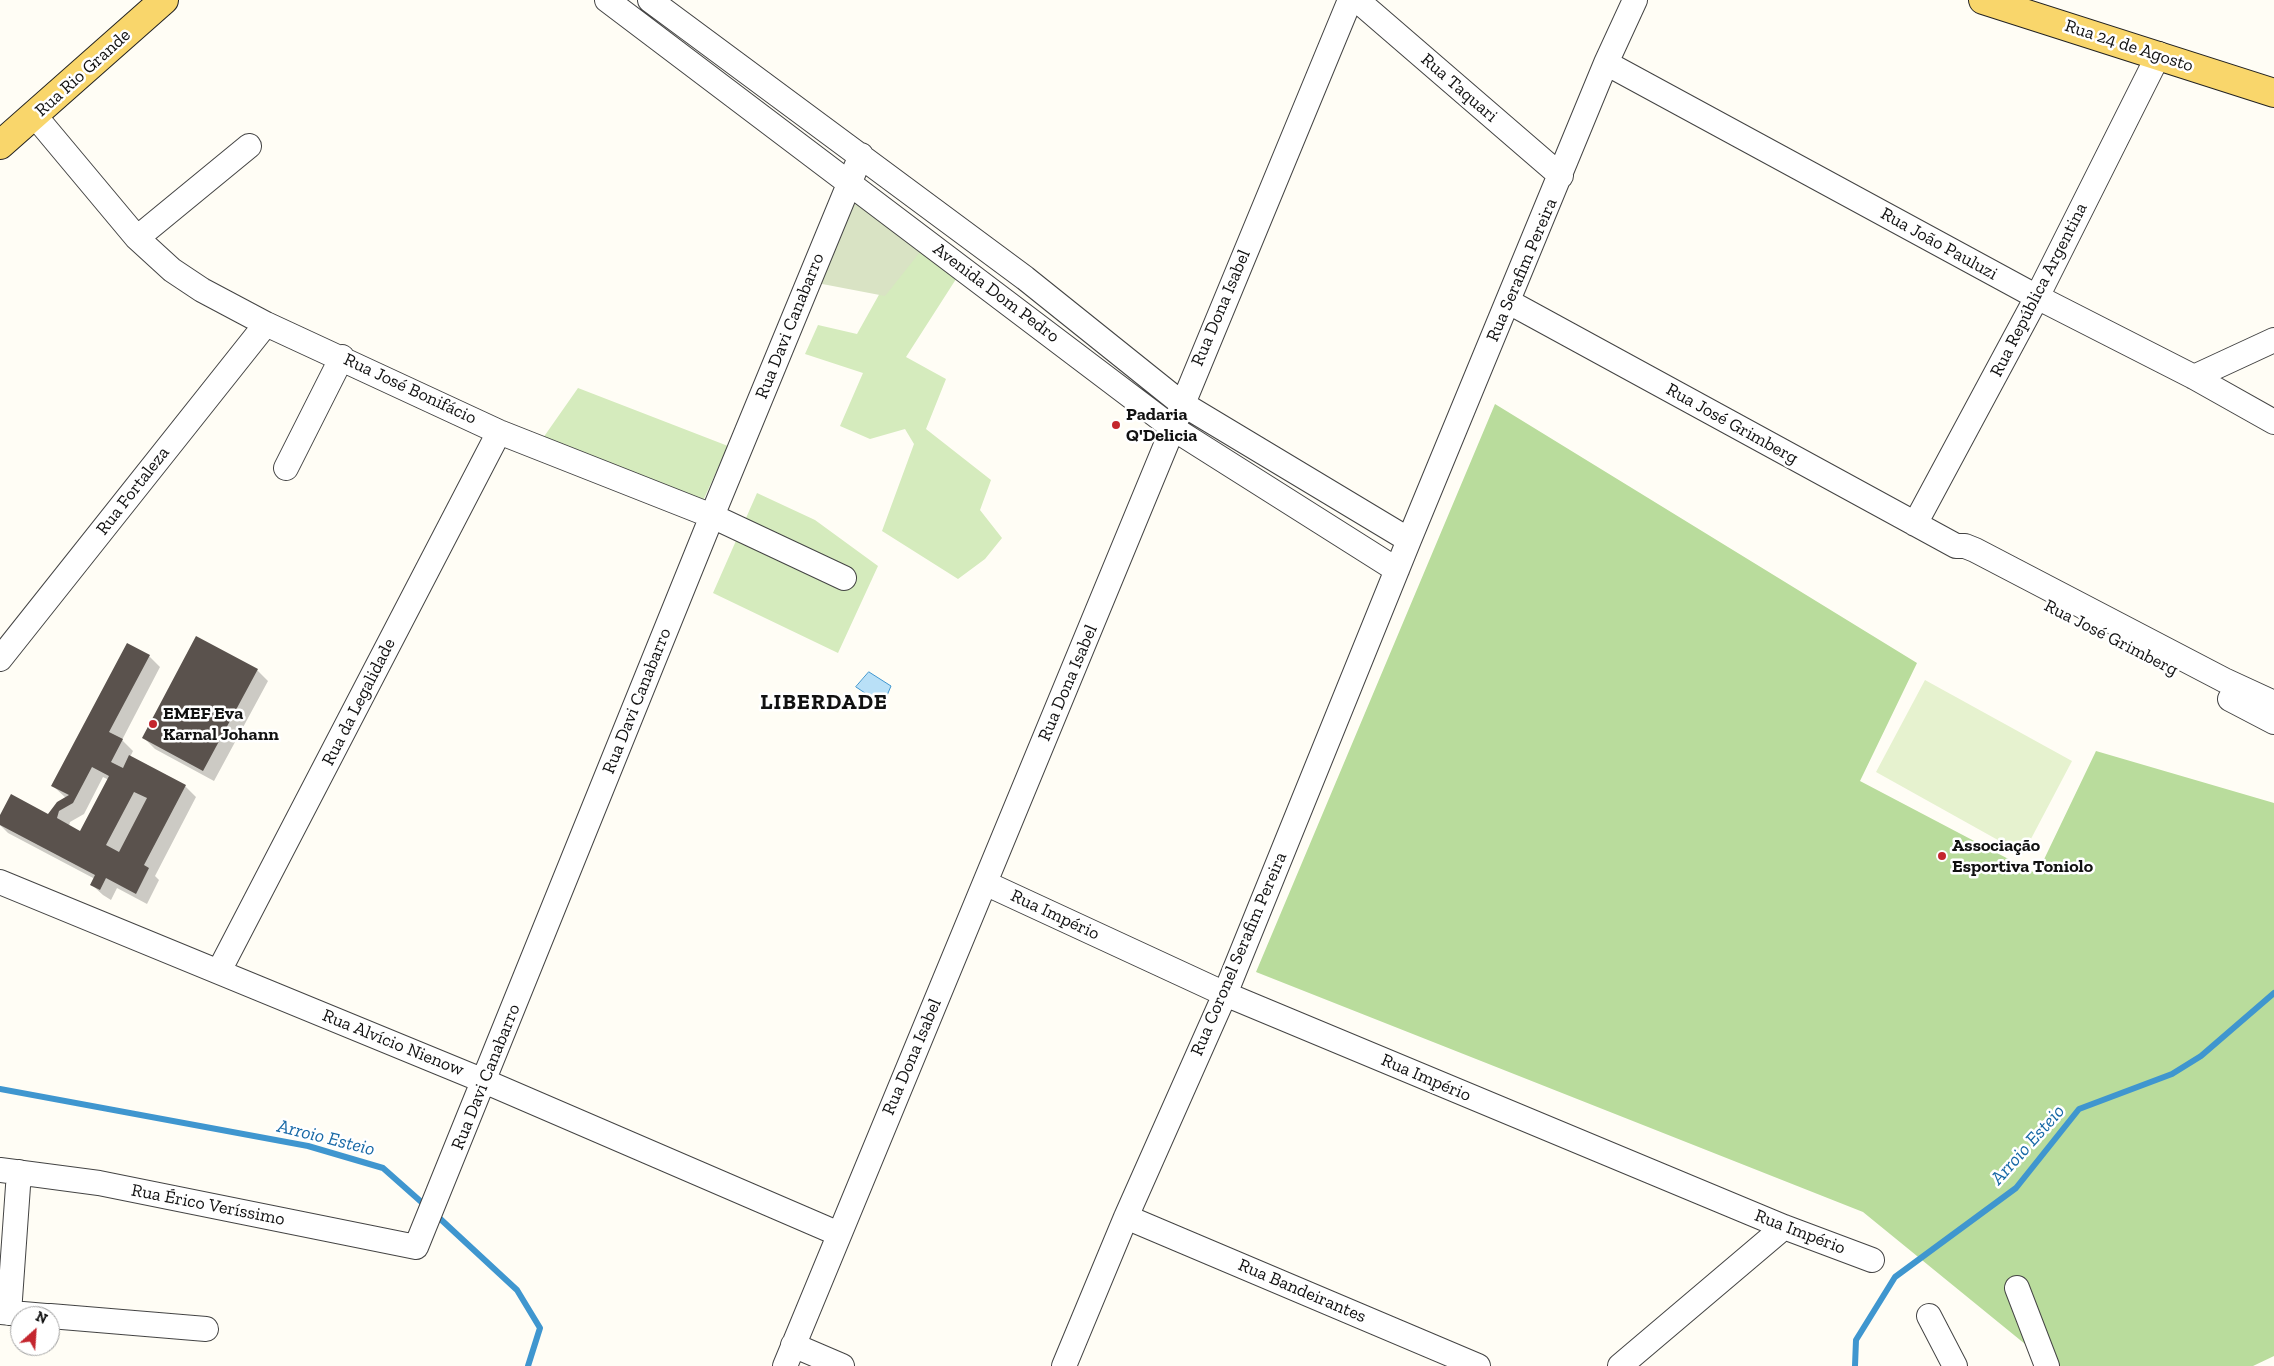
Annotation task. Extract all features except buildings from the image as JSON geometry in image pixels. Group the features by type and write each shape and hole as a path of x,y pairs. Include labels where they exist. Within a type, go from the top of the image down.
{"main road":[{"name":"Rua Rio Grande","path":"0,145 164,0"},
{"name":"Rua 24 de Agosto","path":"1983,0 2159,54 2274,92"}],"street":[{"name":"Avenida Dom Pedro","path":"650,0 1025,278 1182,403 1408,540"},
{"name":"Rua Dona Isabel","path":"789,1356 1350,0"},
{"name":"Rua Taquari","path":"1357,0 1561,176"},
{"name":"Rua Serafim Pereira","path":"1408,540 1561,176 1606,63 1634,0"},
{"name":"Avenida Dom Pedro","path":"621,4 703,73 1174,428 1397,570"},
{"path":"703,73 719,50"},
{"name":"Rua República Argentina","path":"1915,524 2037,297 2159,54"},
{"name":"Rua João Pauluzi","path":"1606,63 2037,297 2194,377 2274,422"},
{"path":"785,134 800,112"},
{"name":"Rua José Bonifácio","path":"35,116 137,238 172,270 202,290 266,324 342,357 499,432 712,516 844,578"},
{"path":"137,238 249,146"},
{"name":"Rua Davi Canabarro","path":"416,1248 712,516 848,182 861,155"},
{"path":"925,240 942,218"},
{"path":"1008,302 1025,278"},
{"name":"Rua José Grimberg","path":"1508,302 1956,546 1965,546 1975,550 2224,680 2274,703"},
{"name":"Rua Fortaleza","path":"0,659 266,324"},
{"path":"2194,377 2274,340"},
{"path":"1090,364 1106,342"},
{"path":"286,468 342,357"},
{"name":"Rua da Legalidade","path":"219,971 499,432"},
{"name":"Rua Coronel Serafim Pereira","path":"1064,1366 1126,1217 1225,994 1408,540"},
{"name":"Rua José Grimberg","path":"1956,546 1967,563 2274,722"},
{"name":"Rua Alvício Nienow","path":"0,882 484,1080 839,1234"},
{"name":"Rua Império","path":"984,882 1225,994 1784,1228 1872,1260"},
{"path":"4,1312 10,1171"},
{"name":"Rua Érico Veríssimo","path":"10,1171 99,1183 416,1248"},
{"name":"Rua Bandeirantes","path":"1126,1217 1478,1366"},
{"path":"1620,1366 1784,1228"},
{"path":"2017,1288 2047,1366"},
{"path":"1929,1316 1955,1366"},
{"path":"60,1317 206,1329"},
{"path":"789,1356 842,1366"}],"green space":[{"path":"855,188 928,242 885,296 817,283"},
{"path":"909,241 958,276 906,357 946,379 926,429 991,480 980,510 1002,538 985,559 958,579 882,531 914,444 905,429 870,439 840,426 863,373 805,354 818,325 857,334"},
{"path":"578,388 728,446 702,503 543,438"},
{"path":"1495,404 1917,663 1860,781 2037,874 2096,751 2274,803 2274,1356 2253,1366 2052,1366 1863,1212 1256,972"},
{"path":"757,493 815,520 878,566 838,653 713,593"},
{"path":"1925,680 2072,761 2023,854 1876,772"}],"water":[{"path":"869,672 891,686 883,705 856,687"}],"waterway":[{"name":"Arroio Esteio","path":"1855,1366 1856,1340 1895,1277 2016,1188 2079,1109 2172,1074 2201,1056 2274,993"},
{"name":"Arroio Esteio","path":"0,1089 308,1146 383,1168 427,1207"},
{"name":"Arroio Esteio","path":"435,1214 517,1290 540,1328 528,1366"}],"place":[{"name":"Padaria Q'Delicia","path":"1116,425"},
{"name":"EMEF Eva Karnal Johann","path":"153,724"},
{"name":"Associação Esportiva Toniolo","path":"1942,856"}],"district":[{"name":"LIBERDADE","path":"824,703"}]}
